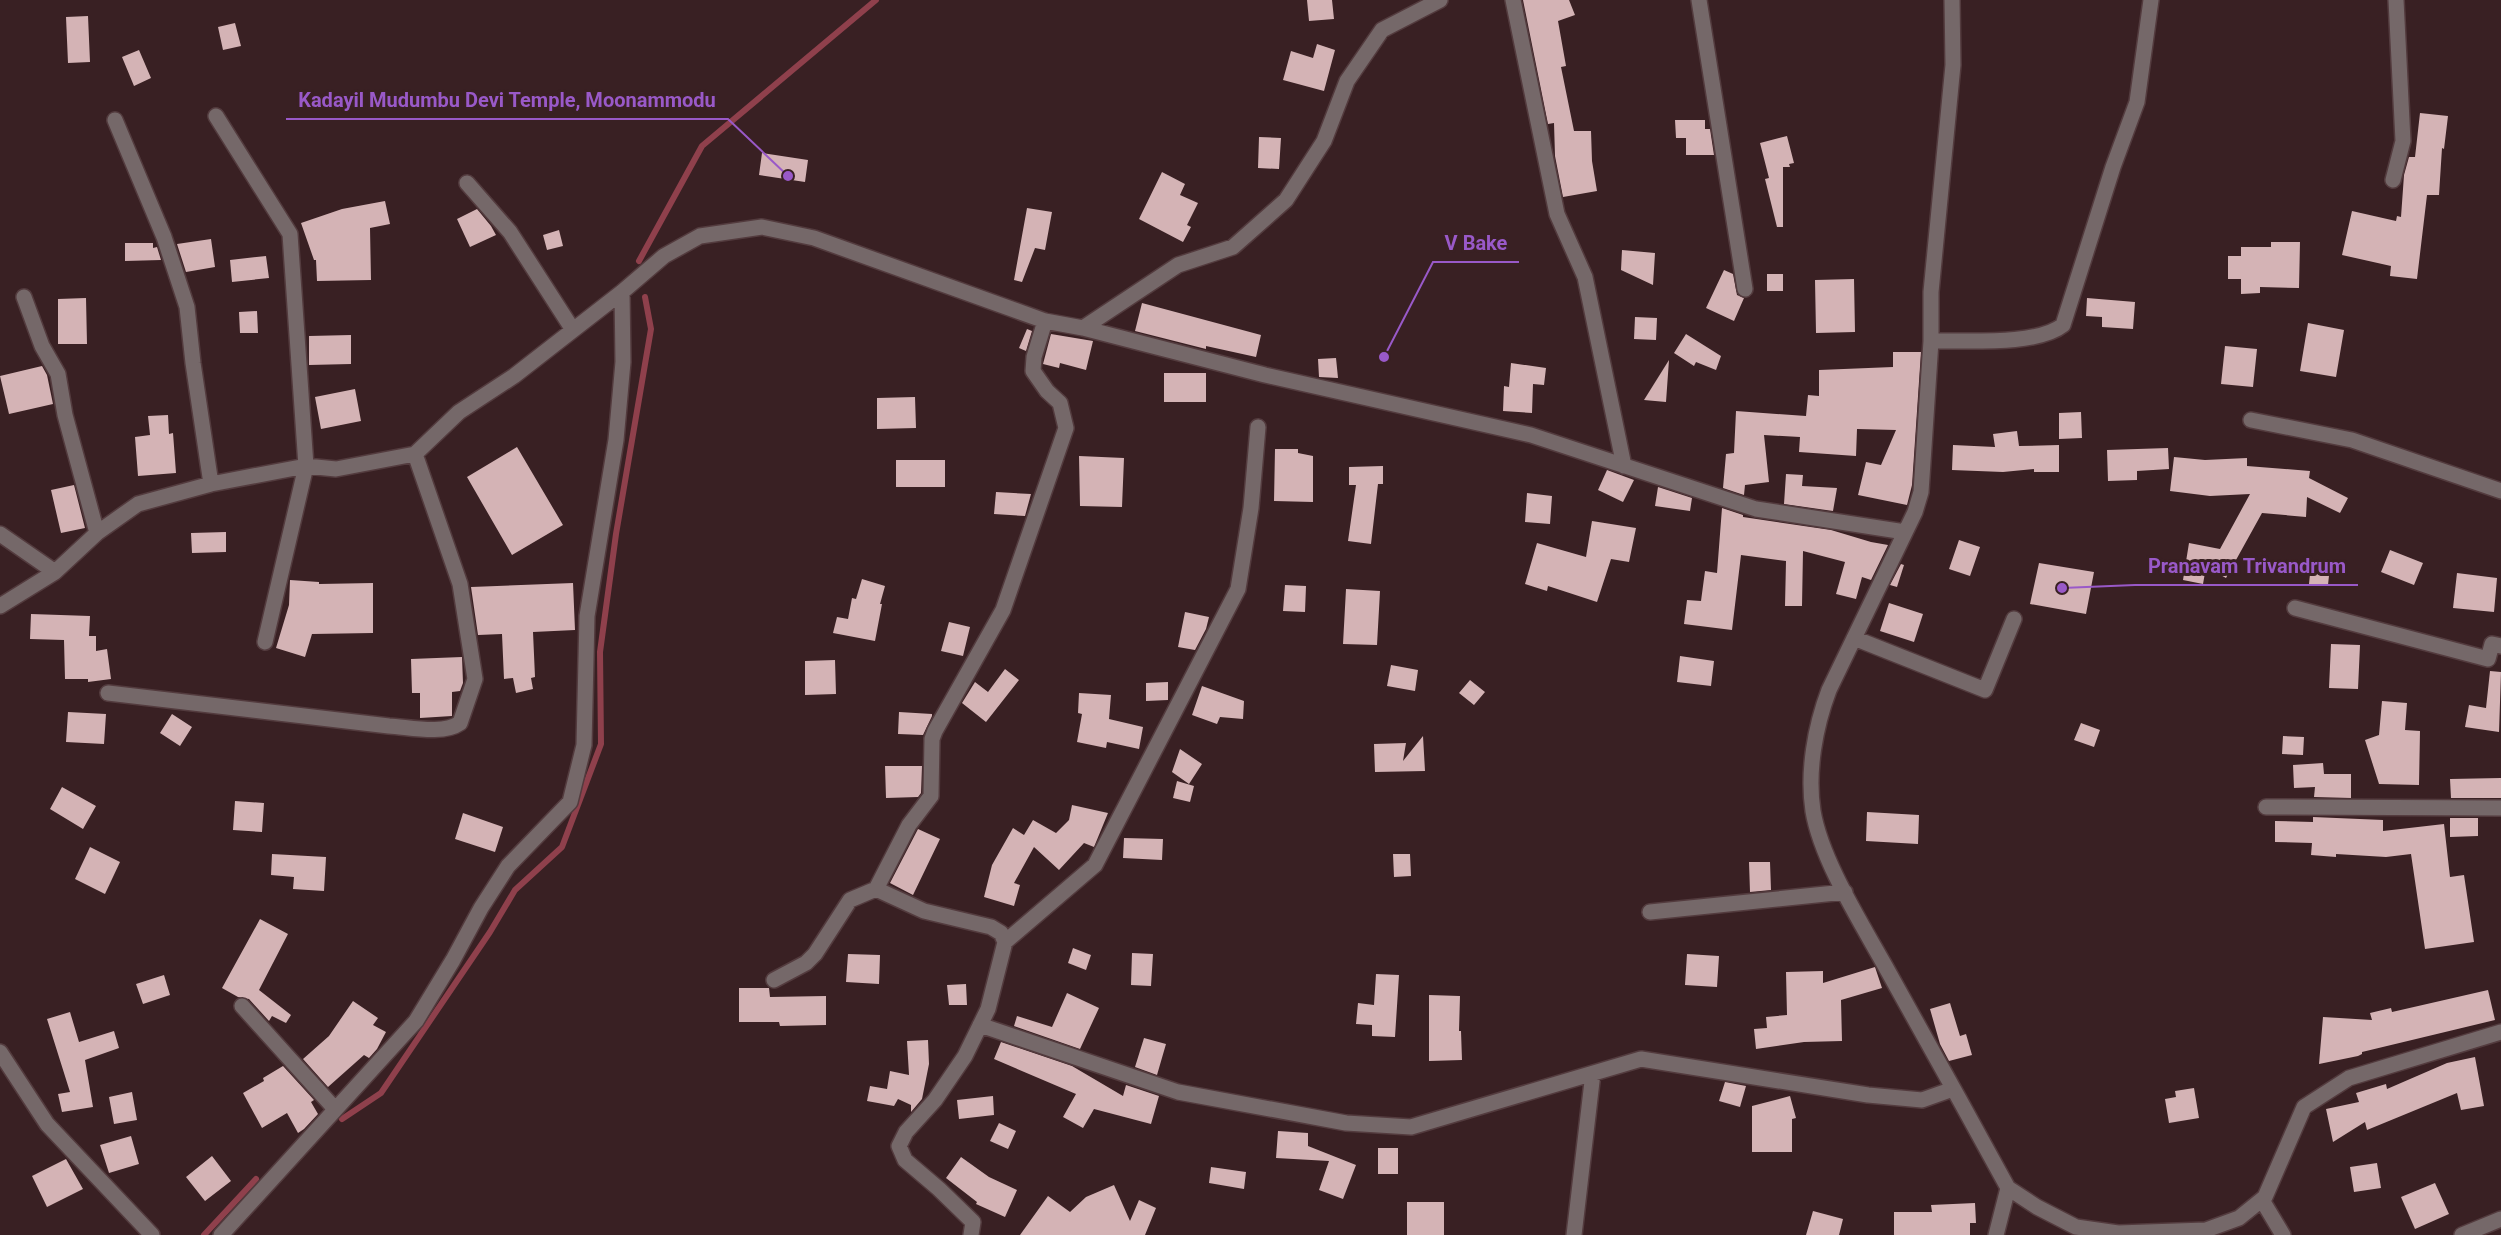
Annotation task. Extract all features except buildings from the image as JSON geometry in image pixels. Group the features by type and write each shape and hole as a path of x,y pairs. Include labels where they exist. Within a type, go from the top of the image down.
{"street":[{"path":"1083,328 1179,265 1233,247 1286,200 1324,141 1347,81 1382,30 1440,0"},
{"path":"1513,0 1557,214 1586,277 1624,466"},
{"path":"1699,0 1745,289"},
{"path":"1952,0 1953,65 1931,292 1931,340 1921,492 1919,503 1829,690 1820,714 1813,767 1813,809 1817,828 1845,892 2008,1188 2037,1207 2076,1227 2118,1233 2164,1233 2206,1230 2239,1218 2265,1197 2304,1107 2349,1078 2501,1032"},
{"path":"1931,340 2021,339 2056,330 2062,325 2113,167 2138,102 2151,0"},
{"path":"2393,180 2403,141 2396,0"},
{"path":"216,116 290,234 306,466 265,642"},
{"path":"115,120 164,237 187,307 211,484"},
{"path":"466,183 510,232 573,330"},
{"path":"0,606 55,572 97,533 138,504 211,484 306,466 336,469 415,454 459,412 514,376 622,292 664,256 700,236 762,227 814,238 1045,321 1083,328 1265,375 1531,435 1756,509 1905,532"},
{"path":"221,1235 416,1022 481,908 508,866 570,801 584,746 587,616 616,440 623,362 622,292"},
{"path":"24,297 42,346 58,374 65,415 97,533"},
{"path":"774,980 806,963 815,954 850,900 876,889 909,825 931,796 934,731 1003,609 1066,428 1060,403 1047,391 1033,371 1034,357 1045,321"},
{"path":"2251,420 2352,440 2501,491"},
{"path":"971,1235 973,1222 939,1189 904,1160 899,1146 906,1132 935,1100 965,1056 988,1009 1005,942 1095,865 1238,589 1251,508 1258,426"},
{"path":"108,693 389,726 435,729 454,727 460,723 475,679 460,584 415,454"},
{"path":"0,534 55,572"},
{"path":"2295,608 2488,659 2492,644 2501,646"},
{"path":"1854,638 1985,690 2014,619"},
{"path":"2266,807 2501,808"},
{"path":"876,889 924,911 992,927 1001,933 1005,942"},
{"path":"1650,912 1845,892"},
{"path":"242,1006 335,1109"},
{"path":"980,1025 1178,1092 1346,1123 1411,1126 1641,1059 1889,1097 1922,1100 1953,1089"},
{"path":"0,1052 48,1124 152,1235"},
{"path":"1574,1235 1593,1073"},
{"path":"1996,1235 2008,1188"},
{"path":"2262,1200 2283,1235"},
{"path":"2462,1235 2501,1219"}],"waterway":[{"path":"639,261 702,146 876,0"},
{"path":"342,1119 381,1093 490,932 515,890 562,847 601,744 600,652 616,534 651,329 645,297"},
{"path":"204,1235 256,1179"}],"place":[{"name":"Kadayil Mudumbu Devi Temple, Moonammodu","path":"788,176"},
{"name":"V Bake","path":"1384,357"},
{"name":"Pranavam Trivandrum","path":"2062,588"}]}
